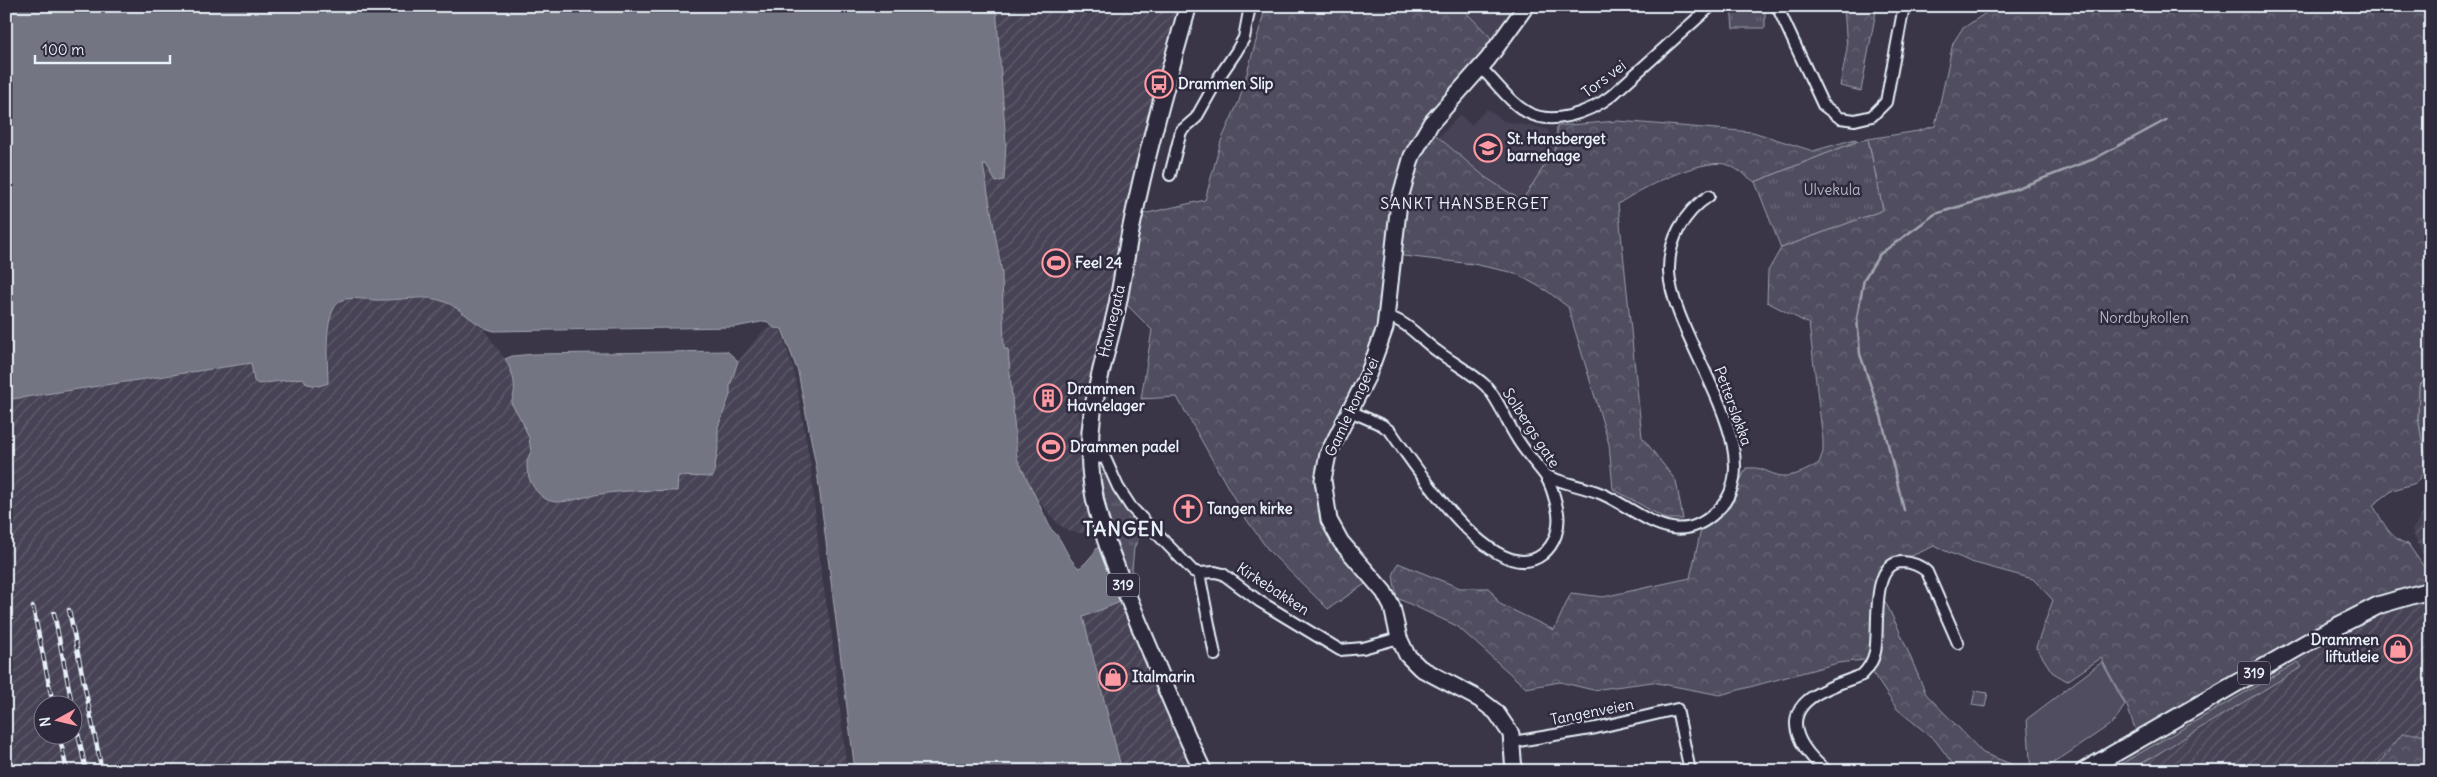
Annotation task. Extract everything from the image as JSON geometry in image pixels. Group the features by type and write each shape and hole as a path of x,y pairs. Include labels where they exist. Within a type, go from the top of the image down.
{"main road":[{"name":"Havnegata","path":"1188,6 1143,177 1132,223 1118,304 1096,388 1090,422 1090,456 1094,497 1104,537 1161,677 1203,771"},
{"name":"Gamle kongevei","path":"1514,771 1512,742 1507,726 1496,712 1479,699 1420,668 1407,655 1399,638 1392,607 1384,592 1341,542 1329,520 1324,496 1325,467 1336,437 1380,346 1388,317 1398,210 1412,156 1438,114 1481,68 1526,6"},
{"name":"319","path":"2084,771 2329,631 2379,606 2431,590"}],"street":[{"path":"1170,175 1181,131 1196,118 1218,77 1244,38 1250,6"},
{"name":"Tors vei","path":"1481,68 1519,108 1529,114 1550,120 1577,114 1595,107 1615,93 1711,6"},
{"path":"1777,6 1823,104 1840,118 1855,120 1872,116 1886,102 1890,93 1904,6"},
{"name":"Pettersløkka","path":"1545,475 1561,482 1604,494 1646,519 1669,528 1682,528 1704,521 1716,513 1730,495 1737,472 1734,446 1721,410 1681,322 1669,275 1669,256 1681,225 1698,203 1709,196"},
{"name":"Solbergs gate","path":"1350,411 1382,425 1391,432 1426,480 1470,532 1483,544 1507,558 1518,561 1534,559 1549,549 1554,541 1559,524 1558,511 1545,475 1523,448 1486,387 1435,350 1400,321 1388,317"},
{"path":"1090,456 1105,458 1118,487 1131,507 1188,566 1199,573 1215,655"},
{"path":"1827,771 1813,760 1800,743 1797,731 1798,715 1804,704 1817,694 1862,675 1868,669 1876,651 1880,590 1886,572 1891,566 1905,562 1919,566 1926,572 1958,643"},
{"name":"Kirkebakken","path":"1199,573 1215,572 1223,574 1259,601 1340,650 1363,648 1399,638"},
{"name":"Tangenveien","path":"1512,742 1596,728 1677,709 1690,771"}],"shaded area":[{"path":"996,6 1178,6 1155,98 1108,322 1079,413 1096,532 1079,533 1069,531 1058,524 1034,495 1017,458 1008,349 1004,349 1002,273 983,165 986,164 996,182 1004,180 1006,143"},
{"path":"1460,6 1517,6 1495,42"},
{"path":"1487,109 1504,121 1547,129 1556,147 1522,202 1485,177 1439,137 1460,115 1471,125"},
{"path":"414,297 442,301 458,308 483,328 512,371 514,396 511,403 522,421 529,438 531,452 554,502 621,491 677,491 678,476 718,449 718,427 730,395 730,386 738,361 764,330 775,327 781,331 794,371 811,468 821,573 831,629 847,771 6,771 6,400 251,363 254,381 258,384 303,377 328,383 329,318 334,305 345,298 385,300"},
{"path":"2431,501 2431,573 2412,530"},
{"path":"2431,590 2431,734 2402,734 2373,771 2086,771 2320,635"},
{"path":"1124,601 1196,771 1122,771 1083,617"}],"green space":[{"path":"1266,6 1460,6 1495,42 1412,156 1389,306 1328,454 1329,520 1374,578 1328,609 1269,551 1244,516 1177,397 1141,399 1152,330 1126,304 1143,214 1205,200 1221,141 1239,101"},
{"path":"1731,6 1763,6 1765,9 1765,28 1733,28"},
{"path":"1844,6 1877,6 1861,91 1840,86 1847,49"},
{"name":"Nordbykollen","path":"1996,6 2431,6 2431,374 2419,386 2418,418 2427,468 2416,483 2393,490 2373,505 2391,534 2408,544 2431,577 2431,583 2137,734 2127,706 2101,658 2067,681 2052,672 2036,647 2053,600 2033,579 1971,562 1934,546 1896,563 1880,591 1926,694 1983,753 2011,764 2014,771 1958,771 1935,740 1897,709 1864,660 1838,663 1720,695 1652,682 1593,690 1560,682 1526,688 1457,626 1397,598 1393,576 1398,563 1460,588 1489,588 1500,604 1554,630 1571,593 1603,597 1690,578 1701,530 1731,502 1746,468 1760,469 1777,475 1788,476 1819,463 1823,452 1823,440 1809,324 1767,302 1768,271 1781,248 1883,210 1868,139 1918,131 1935,126 1953,43 1962,29"},
{"path":"1618,121 1753,132 1813,151 1855,139 1858,141 1755,182 1729,165 1714,164 1700,166 1654,183 1618,204 1642,437 1676,481 1683,519 1666,519 1613,489 1609,444 1568,307 1547,291 1515,273 1473,264 1395,255 1399,229 1407,205 1408,181 1431,131 1485,177 1522,201 1556,147 1557,126"},
{"name":"Ulvekula","path":"1868,139 1883,210 1781,248 1755,182 1858,141"},
{"path":"2431,375 2431,466 2427,468 2418,418 2419,386"},
{"path":"1103,474 1108,475 1119,498 1143,529 1134,548 1131,580 1109,521 1101,477"},
{"path":"2102,662 2125,705 2114,722 2042,771 2031,771 2027,719"},
{"path":"2298,662 2302,667 2129,771 2109,771"},
{"path":"1975,691 1988,693 1985,707 1972,705"},
{"path":"2402,734 2431,734 2431,771 2373,771"}],"water":[{"path":"6,6 996,6 1006,143 1004,180 996,182 986,165 983,165 1002,273 1004,349 1008,349 1017,458 1051,529 1074,564 1079,568 1090,558 1099,545 1123,601 1083,617 1122,771 855,771 817,471 798,372 782,329 774,328 766,321 735,327 494,331 481,326 452,305 430,298 346,299 338,303 329,322 327,349 328,383 319,386 307,384 303,378 258,384 254,381 251,363 6,400"},
{"path":"727,351 738,361 730,386 730,395 718,427 718,449 713,477 678,476 677,491 620,492 562,502 548,500 531,483 527,466 531,452 529,438 522,421 511,403 514,392 514,380 505,359 512,356 534,354"}],"waterway":[{"path":"1904,510 1881,416 1860,354 1857,318 1864,279 1880,254 1935,214 2007,192 2094,159 2166,120"}],"railway":[{"path":"33,607 51,694"},
{"path":"69,610 102,771"},
{"path":"54,613 70,694"},
{"path":"61,744 67,771"},
{"path":"80,744 86,771"}],"place":[{"name":"Drammen Slip","path":"1159,84"},
{"name":"St. Hansberget barnehage","path":"1488,148"},
{"name":"Feel 24","path":"1056,263"},
{"name":"Drammen Havnelager","path":"1048,398"},
{"name":"Drammen padel","path":"1051,447"},
{"name":"Tangen kirke","path":"1188,509"},
{"name":"Drammen liftutleie","path":"2398,649"},
{"name":"Italmarin","path":"1113,677"}],"district":[{"name":"SANKT HANSBERGET","path":"1465,203"},
{"name":"TANGEN","path":"1124,529"}]}
